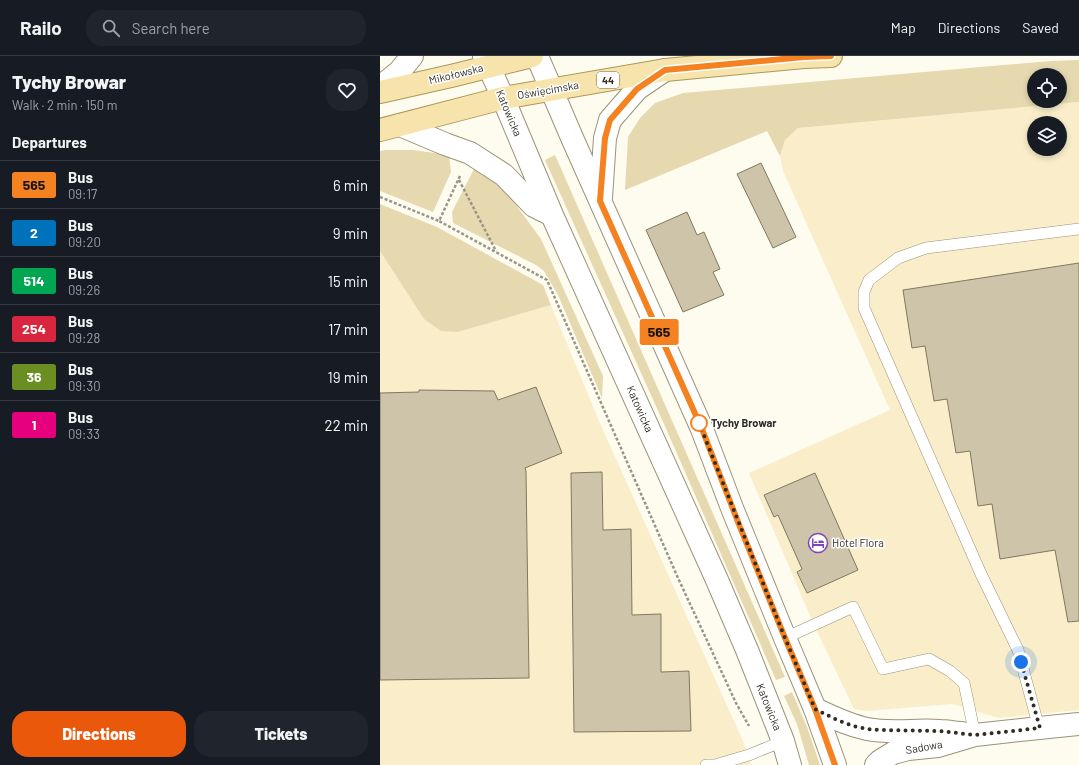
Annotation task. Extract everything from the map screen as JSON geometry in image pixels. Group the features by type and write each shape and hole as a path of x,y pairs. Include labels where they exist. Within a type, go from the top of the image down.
{"main road":[{"path":"380,87 399,72 412,56"},
{"name":"Mikołowska","path":"380,92 451,76 487,61 532,56"},
{"path":"537,56 702,429 732,508 815,709 835,765"},
{"name":"Oświęcimska","path":"503,98 665,70 804,57 831,56"},
{"name":"Katowicka","path":"487,61 552,215 717,580 747,650 783,741 790,765"},
{"path":"600,201 605,138 610,120 637,89 665,70"},
{"name":"44","path":"390,127 503,98"},
{"path":"390,127 470,153 504,175 534,206 552,215"},
{"name":"Sadowa","path":"815,709 837,720 853,726 868,729 891,731 940,731 975,735"},
{"name":"Sadowa","path":"876,765 893,753 938,746 975,735 1079,724"}],"lane":[{"path":"1040,728 1018,650 981,574 864,308 864,292 869,280 898,258 926,248 1079,229"},
{"path":"785,638 853,607 883,669 929,658 950,671 964,683 975,735"},
{"path":"706,765 715,765 758,752 783,741"}],"path":[{"path":"438,221 470,153"},
{"path":"458,179 497,252"},
{"path":"380,197 438,221 547,280 678,578 736,703 749,726 758,752"}],"shaded area":[{"path":"1079,60 1079,102 1067,103 1067,68 1027,68 1027,107 798,128 785,140 780,156 767,131 625,190 628,137 640,118 655,103 683,93 1051,61"},
{"path":"1079,102 1079,710 999,718 952,704 867,711 854,709 814,625 749,473 890,410 783,171 780,156 785,140 798,128 1027,107 1067,108 1067,103"},
{"path":"413,150 449,155 451,172 433,212 380,191 380,151"},
{"path":"555,155 785,677 776,680 664,424 545,160"},
{"path":"475,167 488,175 500,187 516,205 541,239 603,376 602,398 558,295 544,271 536,265 453,223 452,212"},
{"path":"380,204 437,227 543,285 551,305 458,332 441,331 424,319 380,251"},
{"path":"380,251 424,319 458,332 551,305 599,421 743,741 751,765 380,765"},
{"path":"792,692 807,727 820,765 809,765 797,724 784,696"}],"building":[{"path":"761,163 796,237 773,248 737,174"},
{"path":"687,212 697,235 704,232 720,269 713,272 724,295 683,312 646,230"},
{"path":"1079,263 1079,621 1068,622 1055,550 1000,559 992,504 978,506 970,451 956,453 947,399 934,401 925,346 912,348 903,290"},
{"path":"536,387 562,453 525,468 529,678 380,680 380,393 419,392 419,390 494,391 498,400"},
{"path":"602,472 603,530 631,529 632,615 661,614 661,672 689,671 691,731 574,732 571,473"},
{"name":"Hotel Flora","path":"815,473 858,570 807,593 797,572 802,569 778,515 774,517 764,495"}],"bus line":[{"name":"565","path":"831,56 804,57 665,70 637,89 610,120 605,138 600,201 702,429 738,522 815,709 835,765"}],"place":[{"name":"Tychy Browar","path":"699,423"},
{"name":"Hotel Flora","path":"818,543"}],"route":[{"path":"699,423 732,508 815,709 853,726 878,730 940,731 975,735 1040,728 1021,662"}]}
